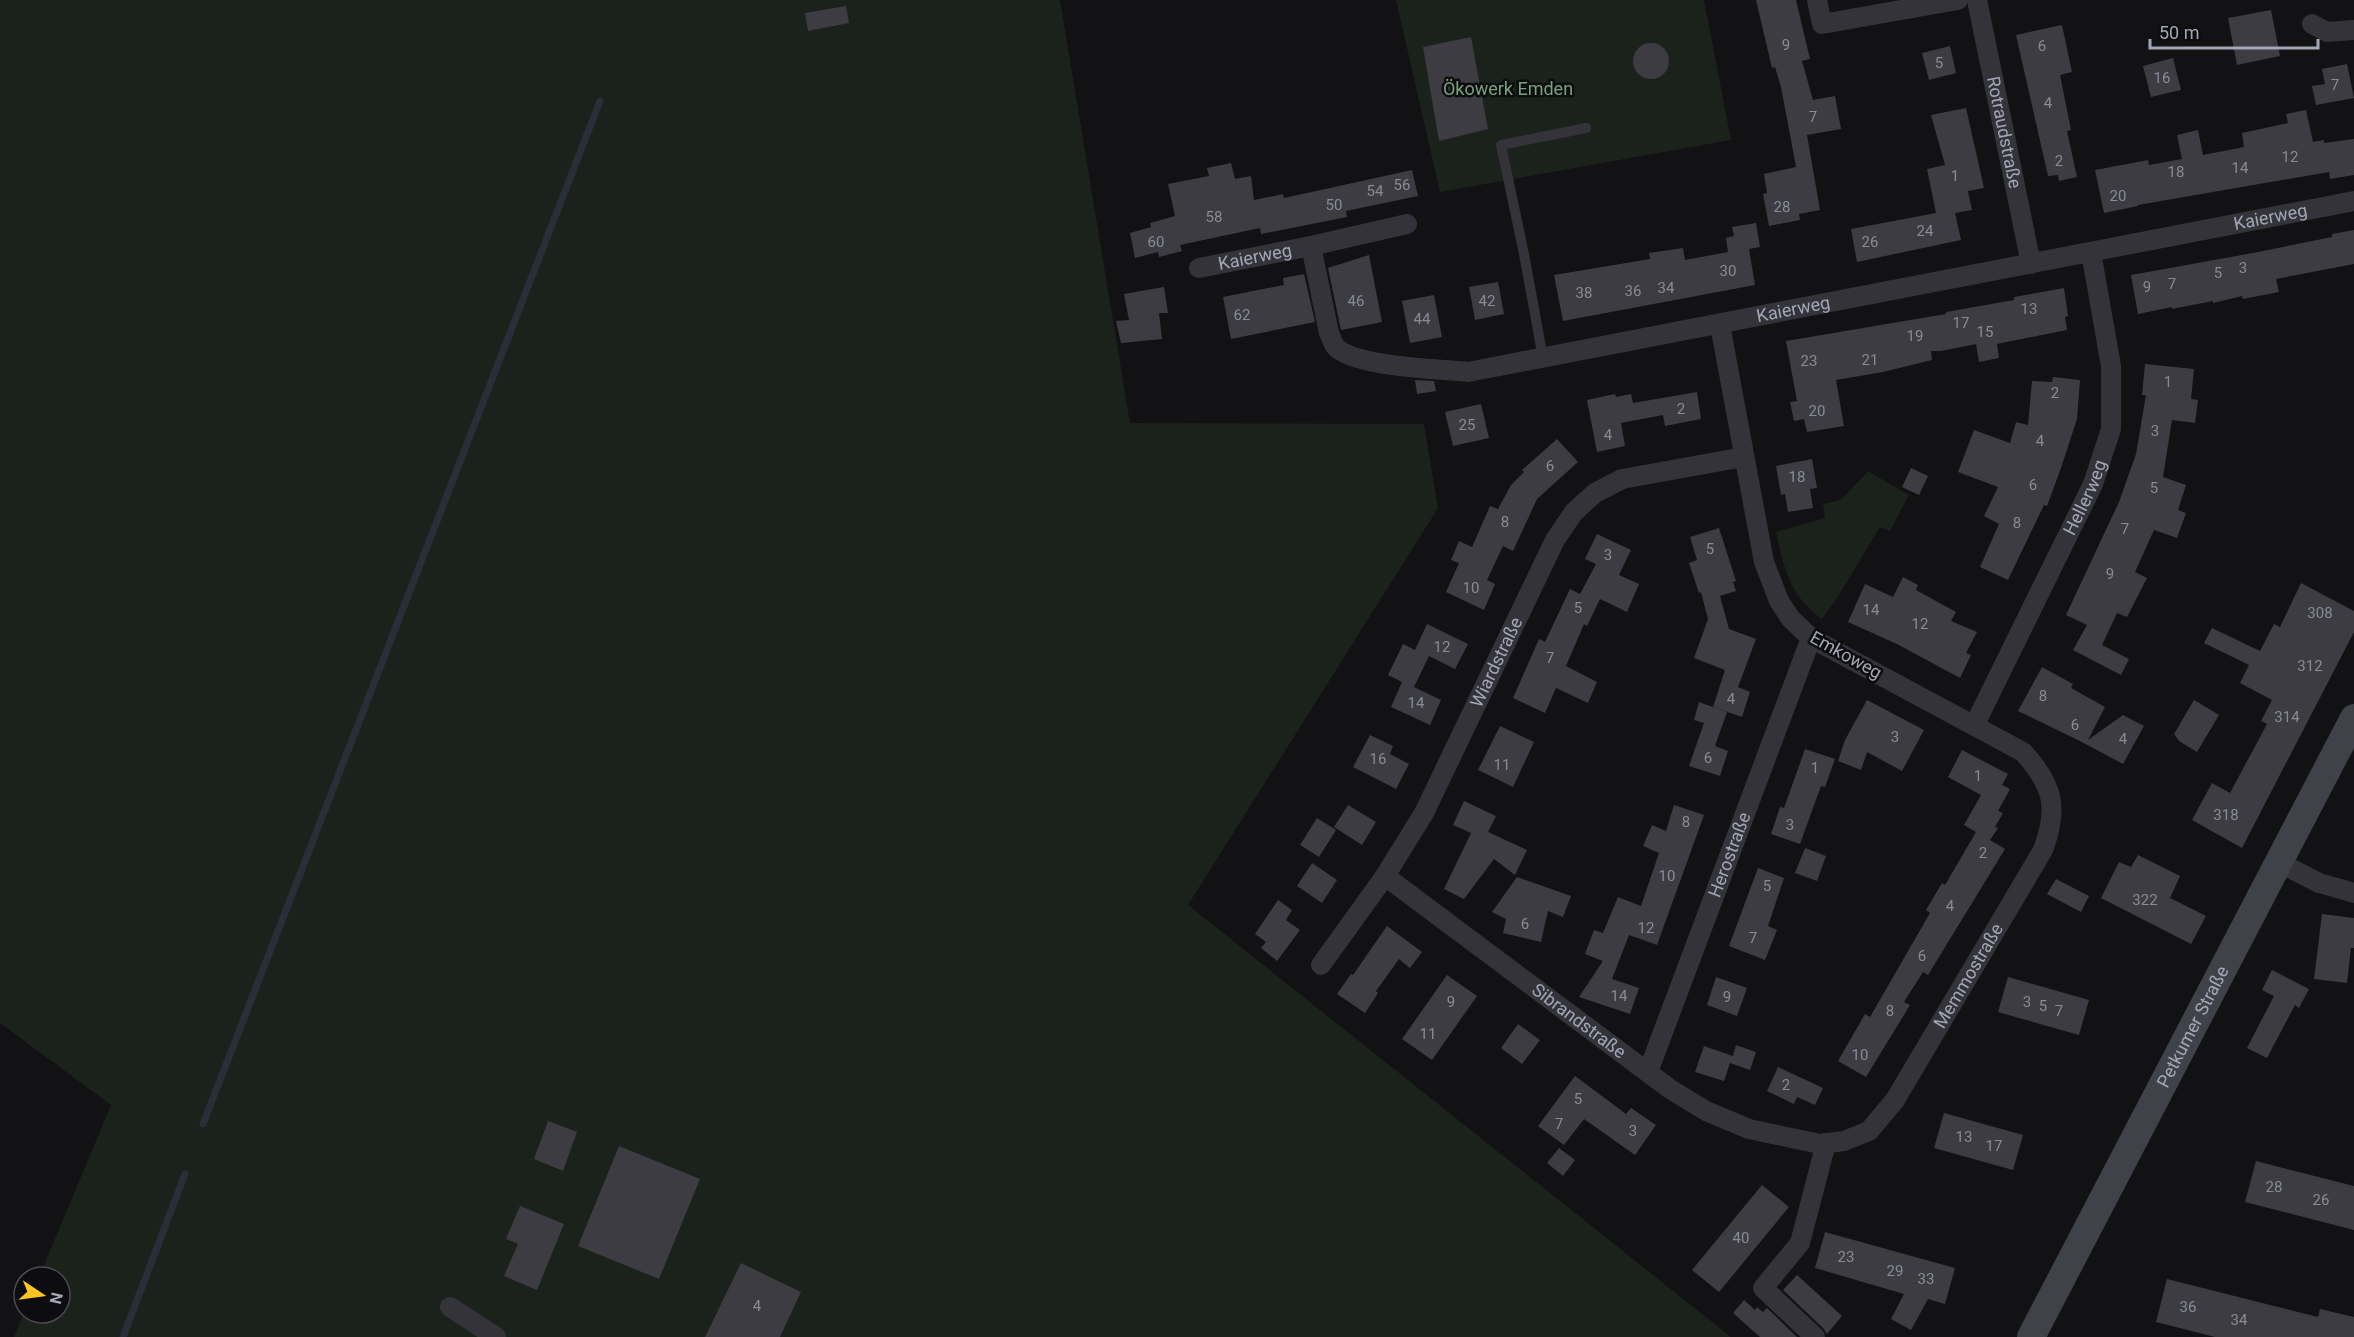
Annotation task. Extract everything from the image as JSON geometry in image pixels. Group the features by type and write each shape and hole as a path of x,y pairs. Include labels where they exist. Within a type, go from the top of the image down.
{"main road":[{"name":"Petkumer Straße","path":"2031,1337 2354,718"}],"street":[{"path":"1817,0 1822,24 1958,0"},
{"name":"Rotraudstraße","path":"1977,0 2031,264"},
{"path":"2312,24 2327,32 2354,30"},
{"name":"Kaierweg","path":"1311,246 1329,333 1335,346 1344,353 1357,358 1386,364 1468,372 2354,201"},
{"name":"Kaierweg","path":"1199,268 1407,224"},
{"name":"Hellerweg","path":"1975,724 2093,484 2107,445 2112,416 2111,366 2091,252"},
{"name":"Emkoweg","path":"1720,325 1764,562 1779,601 1791,618 1811,638 1975,724 2023,752 2040,770"},
{"name":"Wiardstraße","path":"1321,966 1384,876 1424,813 1555,540 1574,512 1595,493 1622,479 1744,457"},
{"name":"Herostraße","path":"1648,1072 1811,638"},
{"name":"Memmostraße","path":"1788,1137 1820,1144 1844,1141 1869,1131 1895,1100 2043,850 2053,811 2050,789 2040,770"},
{"path":"2278,862 2319,883 2354,893"},
{"name":"Sibrandstraße","path":"1384,876 1648,1072 1706,1111 1749,1129 1788,1137"},
{"path":"1815,1337 1763,1288 1800,1243 1826,1143"},
{"path":"450,1307 496,1337"}],"lane":[{"path":"1542,358 1524,254 1501,145 1586,128"}],"green space":[{"path":"0,0 1060,0 1130,423 1424,424 1438,508 1188,905 1731,1337 14,1337 19,1325 72,1325 72,1265 44,1265 111,1105 0,1023"},
{"name":"Ökowerk Emden","path":"1396,0 1704,0 1731,140 1440,192"},
{"path":"1868,471 1909,495 1890,531 1880,527 1822,619 1802,601 1795,591 1782,558 1776,532 1825,518 1823,504 1841,500"}],"building":[{"path":"1756,0 1796,0 1810,59 1802,61 1813,100 1835,96 1841,129 1807,135 1820,210 1799,214 1800,220 1769,226 1763,194 1767,193 1764,174 1796,167 1781,87 1775,67 1772,68"},
{"path":"846,6 849,23 808,31 805,13"},
{"path":"2271,10 2280,56 2237,65 2228,18"},
{"path":"2062,25 2072,72 2060,75 2071,130 2067,131 2077,177 2059,181 2058,175 2048,176 2016,35"},
{"name":"Ökowerk Emden","path":"1471,37 1488,129 1439,141 1423,47"},
{"path":"1651,43 1664,48 1669,61 1664,74 1651,79 1638,74 1633,61 1638,48"},
{"path":"1950,46 1956,73 1929,80 1922,53"},
{"path":"2173,58 2181,90 2151,97 2143,66"},
{"path":"2347,64 2354,98 2316,105 2312,86 2325,84 2322,69"},
{"path":"1966,108 1984,188 1968,191 1972,210 1955,213 1961,240 1857,262 1851,229 1936,213 1927,169 1945,165 1931,115"},
{"path":"2306,110 2313,142 2324,140 2324,143 2354,139 2354,175 2330,179 2329,172 2104,213 2095,170 2148,160 2149,165 2182,159 2177,135 2198,130 2203,155 2244,147 2242,133 2288,123 2286,114"},
{"path":"1231,163 1235,179 1251,176 1254,200 1283,194 1284,198 1412,170 1418,196 1346,211 1347,217 1261,234 1260,228 1180,245 1182,251 1159,257 1158,252 1135,258 1130,233 1151,227 1150,223 1175,216 1168,184 1209,176 1207,168"},
{"path":"1756,223 1760,247 1749,249 1755,285 1563,321 1554,275 1650,259 1649,253 1683,248 1685,260 1728,252 1726,238 1734,236 1732,227"},
{"path":"2354,230 2354,264 2276,279 2279,292 2138,314 2131,275 2253,253 2332,237 2332,234"},
{"path":"1369,255 1382,322 1341,330 1328,268"},
{"path":"1304,274 1315,322 1231,339 1223,297 1284,285 1283,278"},
{"path":"1498,282 1504,314 1475,320 1469,287"},
{"path":"1164,287 1168,313 1159,313 1162,339 1121,343 1116,321 1129,320 1124,294"},
{"path":"2064,288 2068,316 2065,317 2067,330 1997,344 1999,358 1979,362 1976,344 1931,351 1932,360 1836,380 1844,426 1807,432 1804,419 1794,421 1790,402 1797,401 1786,341 1946,314 1946,312 2014,300 2014,297"},
{"path":"1434,295 1442,337 1410,343 1402,301"},
{"path":"2145,364 2194,369 2191,399 2198,400 2195,423 2172,420 2163,477 2186,485 2178,510 2186,513 2177,538 2154,530 2135,572 2147,578 2127,617 2117,613 2102,645 2129,659 2121,675 2073,650 2087,625 2066,615 2119,502 2136,454 2146,395 2142,395"},
{"path":"2053,377 2080,380 2077,419 2047,506 2044,505 2008,580 1980,567 1999,524 1984,516 1998,487 1958,472 1974,430 2010,443 2016,422 2028,425 2032,381 2052,382"},
{"path":"1415,380 1434,381 1436,391 1417,394"},
{"path":"1697,392 1701,419 1665,426 1663,415 1621,423 1625,446 1597,452 1587,400 1615,394 1616,397 1631,394 1633,403"},
{"path":"1481,404 1489,438 1453,446 1445,412"},
{"path":"1557,439 1578,462 1537,499 1513,551 1503,546 1487,580 1495,584 1484,610 1446,592 1459,563 1451,560 1459,541 1472,547 1490,506 1498,509 1511,485 1524,472 1522,470"},
{"path":"1812,459 1817,488 1810,489 1813,508 1788,512 1785,494 1781,495 1776,466"},
{"path":"1911,468 1928,476 1919,495 1902,487"},
{"path":"1719,528 1736,581 1733,582 1736,591 1720,596 1729,629 1756,639 1738,687 1750,692 1742,717 1713,707 1725,670 1694,658 1708,619 1701,592 1699,593 1689,563 1697,560 1690,537"},
{"path":"1597,534 1631,550 1619,575 1639,584 1627,612 1600,599 1587,626 1584,624 1566,666 1597,682 1588,703 1556,688 1545,713 1513,698 1539,639 1545,642 1570,589 1580,594 1596,564 1585,559"},
{"path":"1903,577 1918,585 1916,590 1956,612 1951,621 1977,632 1966,653 1971,655 1960,678 1897,644 1848,622 1865,584 1893,597"},
{"path":"2301,583 2354,611 2354,632 2242,848 2192,820 2212,783 2230,793 2267,724 2261,721 2272,700 2240,683 2249,665 2204,643 2212,628 2260,651 2274,624 2280,627"},
{"path":"1427,624 1468,644 1455,669 1429,656 1414,687 1441,700 1430,725 1391,707 1402,682 1388,675 1403,644 1415,650"},
{"path":"2042,667 2073,684 2071,688 2105,707 2088,740 2123,715 2144,726 2123,764 2018,711"},
{"path":"1867,700 1924,730 1902,771 1867,752 1861,770 1838,761 1845,740"},
{"path":"2194,700 2219,715 2197,752 2179,741 2174,734"},
{"path":"1699,702 1727,712 1715,746 1728,751 1720,776 1689,766 1704,723 1694,720"},
{"path":"1500,726 1534,742 1513,787 1478,770"},
{"path":"1370,735 1393,746 1390,754 1409,764 1396,789 1353,767"},
{"path":"1805,749 1835,759 1825,787 1821,786 1800,844 1771,834 1780,807 1784,808"},
{"path":"1962,750 2008,774 2002,785 2010,789 1998,811 2003,813 1995,827 1998,828 1990,840 2005,849 1928,975 1923,972 1904,1002 1910,1005 1866,1077 1838,1061 1865,1014 1870,1017 1930,913 1926,910 1942,883 1945,885 1976,832 1964,825 1981,795 1948,777"},
{"path":"1464,801 1496,816 1488,832 1527,850 1515,875 1494,859 1464,899 1444,889 1471,833 1453,825"},
{"path":"1348,805 1376,822 1362,845 1334,827"},
{"path":"1674,805 1704,815 1657,945 1629,935 1612,979 1639,988 1630,1014 1579,997 1603,961 1585,954 1594,930 1603,933 1618,897 1641,906 1659,853 1643,846 1652,825 1666,831"},
{"path":"1317,818 1336,830 1319,857 1300,845"},
{"path":"1805,848 1826,856 1817,881 1795,873"},
{"path":"2138,855 2180,876 2170,898 2206,916 2191,944 2101,898 2119,862 2131,867"},
{"path":"1312,863 1337,880 1322,903 1297,886"},
{"path":"1758,868 1784,878 1768,926 1777,930 1765,960 1729,946"},
{"path":"1517,877 1571,896 1563,917 1548,911 1541,942 1503,933 1506,919 1492,912"},
{"path":"2056,879 2089,896 2081,912 2047,894"},
{"path":"1278,900 1292,910 1286,920 1300,930 1277,961 1261,948 1266,942 1255,934"},
{"path":"2322,914 2354,918 2354,948 2351,948 2347,983 2314,979"},
{"path":"1387,926 1422,952 1410,968 1399,959 1376,991 1378,993 1365,1013 1337,994"},
{"path":"2272,970 2309,989 2299,1008 2295,1005 2267,1058 2247,1048 2274,996 2262,990"},
{"path":"1447,975 1477,996 1432,1060 1402,1039"},
{"path":"1716,977 1747,988 1737,1016 1707,1005"},
{"path":"2008,977 2089,1000 2079,1035 1998,1012"},
{"path":"1518,1024 1540,1040 1522,1064 1501,1048"},
{"path":"1736,1045 1756,1052 1750,1070 1730,1063 1724,1081 1695,1072 1704,1046 1733,1056"},
{"path":"1778,1067 1823,1088 1815,1105 1797,1097 1794,1104 1767,1091"},
{"path":"1575,1076 1626,1114 1631,1108 1656,1125 1635,1155 1584,1119 1564,1145 1538,1126"},
{"path":"1944,1113 2023,1135 2013,1170 1934,1148"},
{"path":"548,1121 577,1132 563,1171 534,1159"},
{"path":"619,1146 700,1179 659,1279 578,1246"},
{"path":"1559,1148 1575,1160 1563,1176 1547,1163"},
{"path":"2256,1161 2354,1186 2354,1230 2245,1202"},
{"path":"1762,1185 1789,1207 1719,1292 1692,1270"},
{"path":"520,1206 564,1224 537,1290 504,1276 518,1244 506,1239"},
{"path":"1825,1232 1955,1268 1945,1304 1928,1299 1911,1330 1891,1319 1904,1294 1815,1268"},
{"path":"741,1263 801,1292 780,1337 705,1337"},
{"path":"1797,1275 1842,1316 1827,1334 1783,1290"},
{"path":"2167,1279 2318,1317 2320,1309 2354,1317 2354,1337 2215,1337 2156,1322"},
{"path":"1744,1300 1755,1310 1757,1307 1763,1312 1767,1308 1797,1337 1760,1337 1733,1313"}],"waterway":[{"path":"203,1124 600,101"},
{"path":"123,1337 185,1174"}]}
